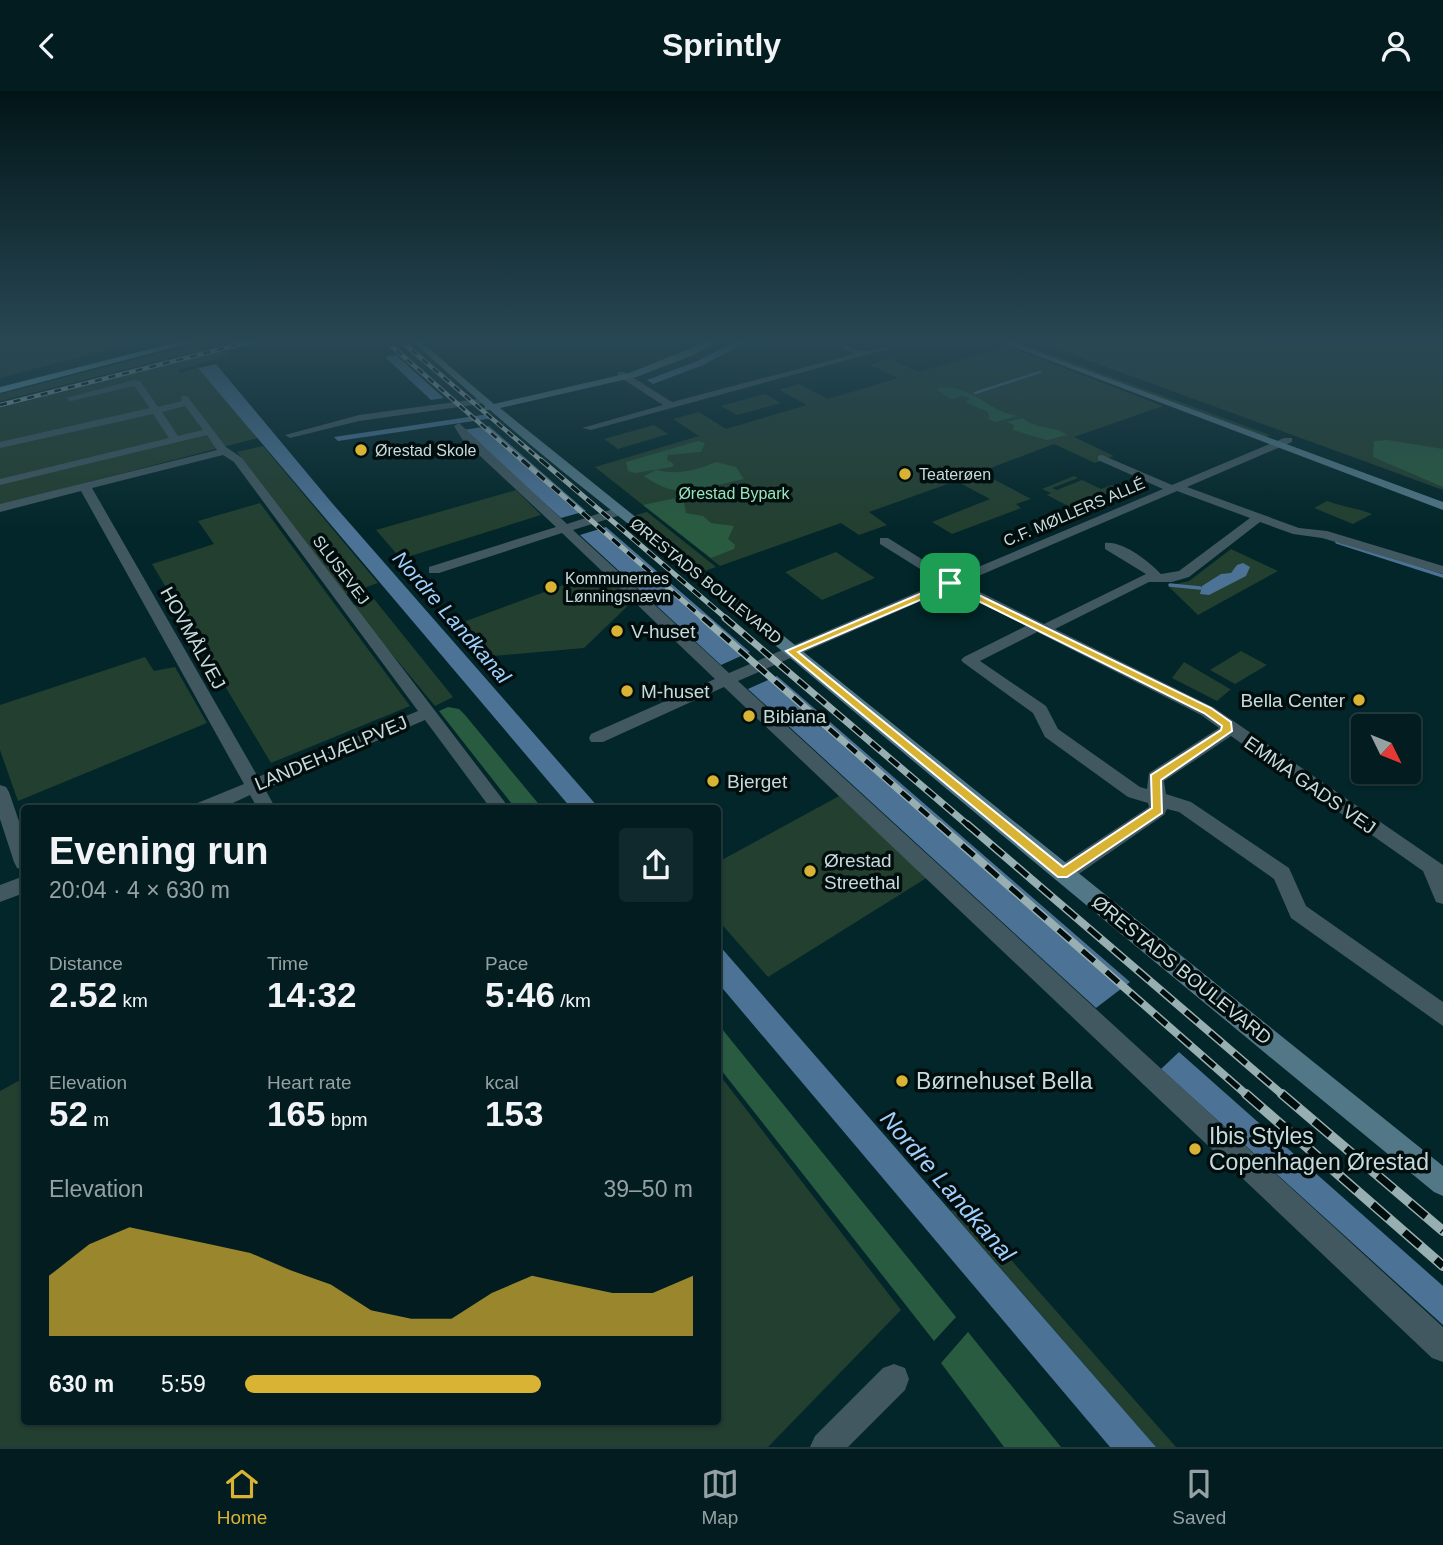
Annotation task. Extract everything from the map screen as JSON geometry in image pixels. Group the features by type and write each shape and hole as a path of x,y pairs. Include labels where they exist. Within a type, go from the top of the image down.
{"street":[{"path":"151,404 175,439"},
{"name":"SLUSEVEJ","path":"0,445 173,404"},
{"name":"SLUSEVEJ","path":"189,404 208,432 238,460 427,713"},
{"path":"290,435 487,404"},
{"name":"ØRESTADS BOULEVARD","path":"489,404 538,447 556,458 1443,1183"},
{"path":"587,428 677,404"},
{"path":"1177,404 1443,497"},
{"path":"1184,404 1443,506"},
{"path":"458,426 466,437 564,529 1443,1347"},
{"path":"0,482 208,432"},
{"name":"C.F. MØLLERS ALLÉ","path":"791,651 1282,442"},
{"path":"0,509 226,451"},
{"name":"C.F. MØLLERS ALLÉ","path":"1102,458 1174,488"},
{"name":"HOVMÅLVEJ","path":"85,487 265,805"},
{"path":"1174,488 1297,531 1323,534 1443,570"},
{"name":"ØRESTADS BOULEVARD","path":"434,570 621,511"},
{"path":"1260,516 1184,574 1171,579 1147,578 970,660 1040,710 1051,733 1134,792 1185,807 1282,874 1298,912 1443,1015"},
{"path":"884,541 950,583"},
{"path":"1110,546 1143,563 1158,578"},
{"name":"EMMA GADS VEJ","path":"950,583 1207,711 1438,873"},
{"name":"ØRESTADS BOULEVARD","path":"597,738 730,684 791,651"},
{"name":"LANDEHJÆLPVEJ","path":"210,805 427,713 498,805"},
{"path":"1063,874 1158,810 1155,778 1223,734 1229,727"},
{"path":"0,792 21,853"},
{"path":"1438,873 1443,895"},
{"path":"0,894 21,885"},
{"path":"826,1447 894,1379"}],"green space":[{"path":"14,404 230,404 258,438 0,505 0,408"},
{"path":"727,404 776,404 737,415 721,406"},
{"path":"970,404 990,404 1018,416 995,422 989,419 988,412"},
{"path":"1178,404 1186,404 1270,435 1266,437"},
{"path":"1208,404 1443,404 1443,490"},
{"name":"Ørestad Bypark","path":"807,405 1163,406 1074,437 1114,456 1095,463 1054,444 980,472 1031,499 1016,504 1021,508 952,534 932,522 990,499 956,481 869,512 887,525 859,535 841,523 720,566 595,467 699,436 673,419 699,412 726,429"},
{"path":"1023,418 1067,435 1047,440 1013,430 1014,425 1007,422"},
{"path":"654,425 668,434 618,449 604,439"},
{"path":"1387,440 1443,449 1443,487 1373,457 1374,441"},
{"path":"698,441 705,443 701,452 668,455 667,460 674,464 672,467 635,473 628,471 626,462"},
{"path":"263,446 378,583 345,595 237,452"},
{"path":"716,462 736,467 744,479 703,489 680,491 657,484 644,476 656,470 686,471"},
{"path":"1074,476 1078,478 1052,488 1057,490 1082,480 1101,489 1112,485 1120,488 1072,508 1047,495 1051,493 1042,489"},
{"path":"516,490 541,515 401,559 376,530"},
{"path":"676,498 684,502 686,513 703,516 711,523 734,526 728,539 735,545 734,549 711,558 643,505"},
{"path":"1327,501 1372,514 1353,524 1314,508"},
{"path":"260,503 410,706 271,763 152,564 214,544 198,521"},
{"path":"647,512 716,567 704,571 636,515"},
{"path":"1231,549 1278,571 1198,615 1168,586 1189,581"},
{"path":"836,552 875,578 822,600 785,572"},
{"path":"601,571 634,600 584,648 482,657 450,627"},
{"path":"374,599 453,697 435,706 352,606"},
{"path":"1241,651 1267,665 1235,684 1210,670"},
{"path":"145,657 154,671 175,667 207,723 18,801 0,750 0,705"},
{"path":"1184,662 1231,689 1217,701 1172,678"},
{"path":"448,707 459,709 540,805 513,805 439,711"},
{"path":"841,795 928,877 768,977 721,923 721,860"},
{"path":"721,1028 956,1317 934,1341 721,1070"},
{"path":"721,1077 901,1310 768,1447 0,1447 0,1091 21,1080 21,1425 721,1425"},
{"path":"960,1202 1176,1447 1156,1447 951,1211"},
{"path":"968,1332 1061,1447 1004,1447 941,1363"}],"water":[{"name":"Nordre Landkanal","path":"229,404 250,404 332,503 596,805 568,805"},
{"path":"489,414 494,418 338,441 334,437"},
{"path":"489,426 586,511 561,518 463,430"},
{"path":"606,527 750,652 721,665 580,535"},
{"path":"1243,563 1250,567 1246,576 1209,595 1200,594 1202,586 1221,574 1231,573 1237,565"},
{"path":"777,676 1130,982 1096,1008 748,689"},
{"name":"Nordre Landkanal","path":"721,947 1156,1447 1110,1447 721,987"},
{"path":"1179,1052 1443,1286 1443,1325 1161,1069"}],"waterway":[{"path":"1337,542 1443,576"},
{"path":"1170,585 1200,588"}],"railway":[{"path":"458,404 524,462"},
{"path":"475,404 543,462"},
{"path":"522,460 705,620"},
{"path":"541,460 728,620"},
{"path":"703,618 940,826"},
{"path":"725,618 969,826"},
{"path":"938,824 1248,1096"},
{"path":"967,824 1284,1096"},
{"path":"1246,1094 1443,1266"},
{"path":"1282,1094 1443,1231"}],"place":[{"name":"Ørestad Skole","path":"361,450"},
{"name":"Teaterøen","path":"905,474"},
{"name":"Kommunernes Lønningsnævn","path":"551,587"},
{"name":"V-huset","path":"617,631"},
{"name":"M-huset","path":"627,691"},
{"name":"Bella Center","path":"1359,700"},
{"name":"Bibiana","path":"749,716"},
{"name":"Bjerget","path":"713,781"},
{"name":"Ørestad Streethal","path":"810,871"},
{"name":"Børnehuset Bella","path":"902,1081"},
{"name":"Ibis Styles Copenhagen Ørestad","path":"1195,1149"}],"route":[{"path":"950,583 1207,711 1227,724 1227,731 1155,778 1158,810 1063,874 791,651 950,583"}]}
